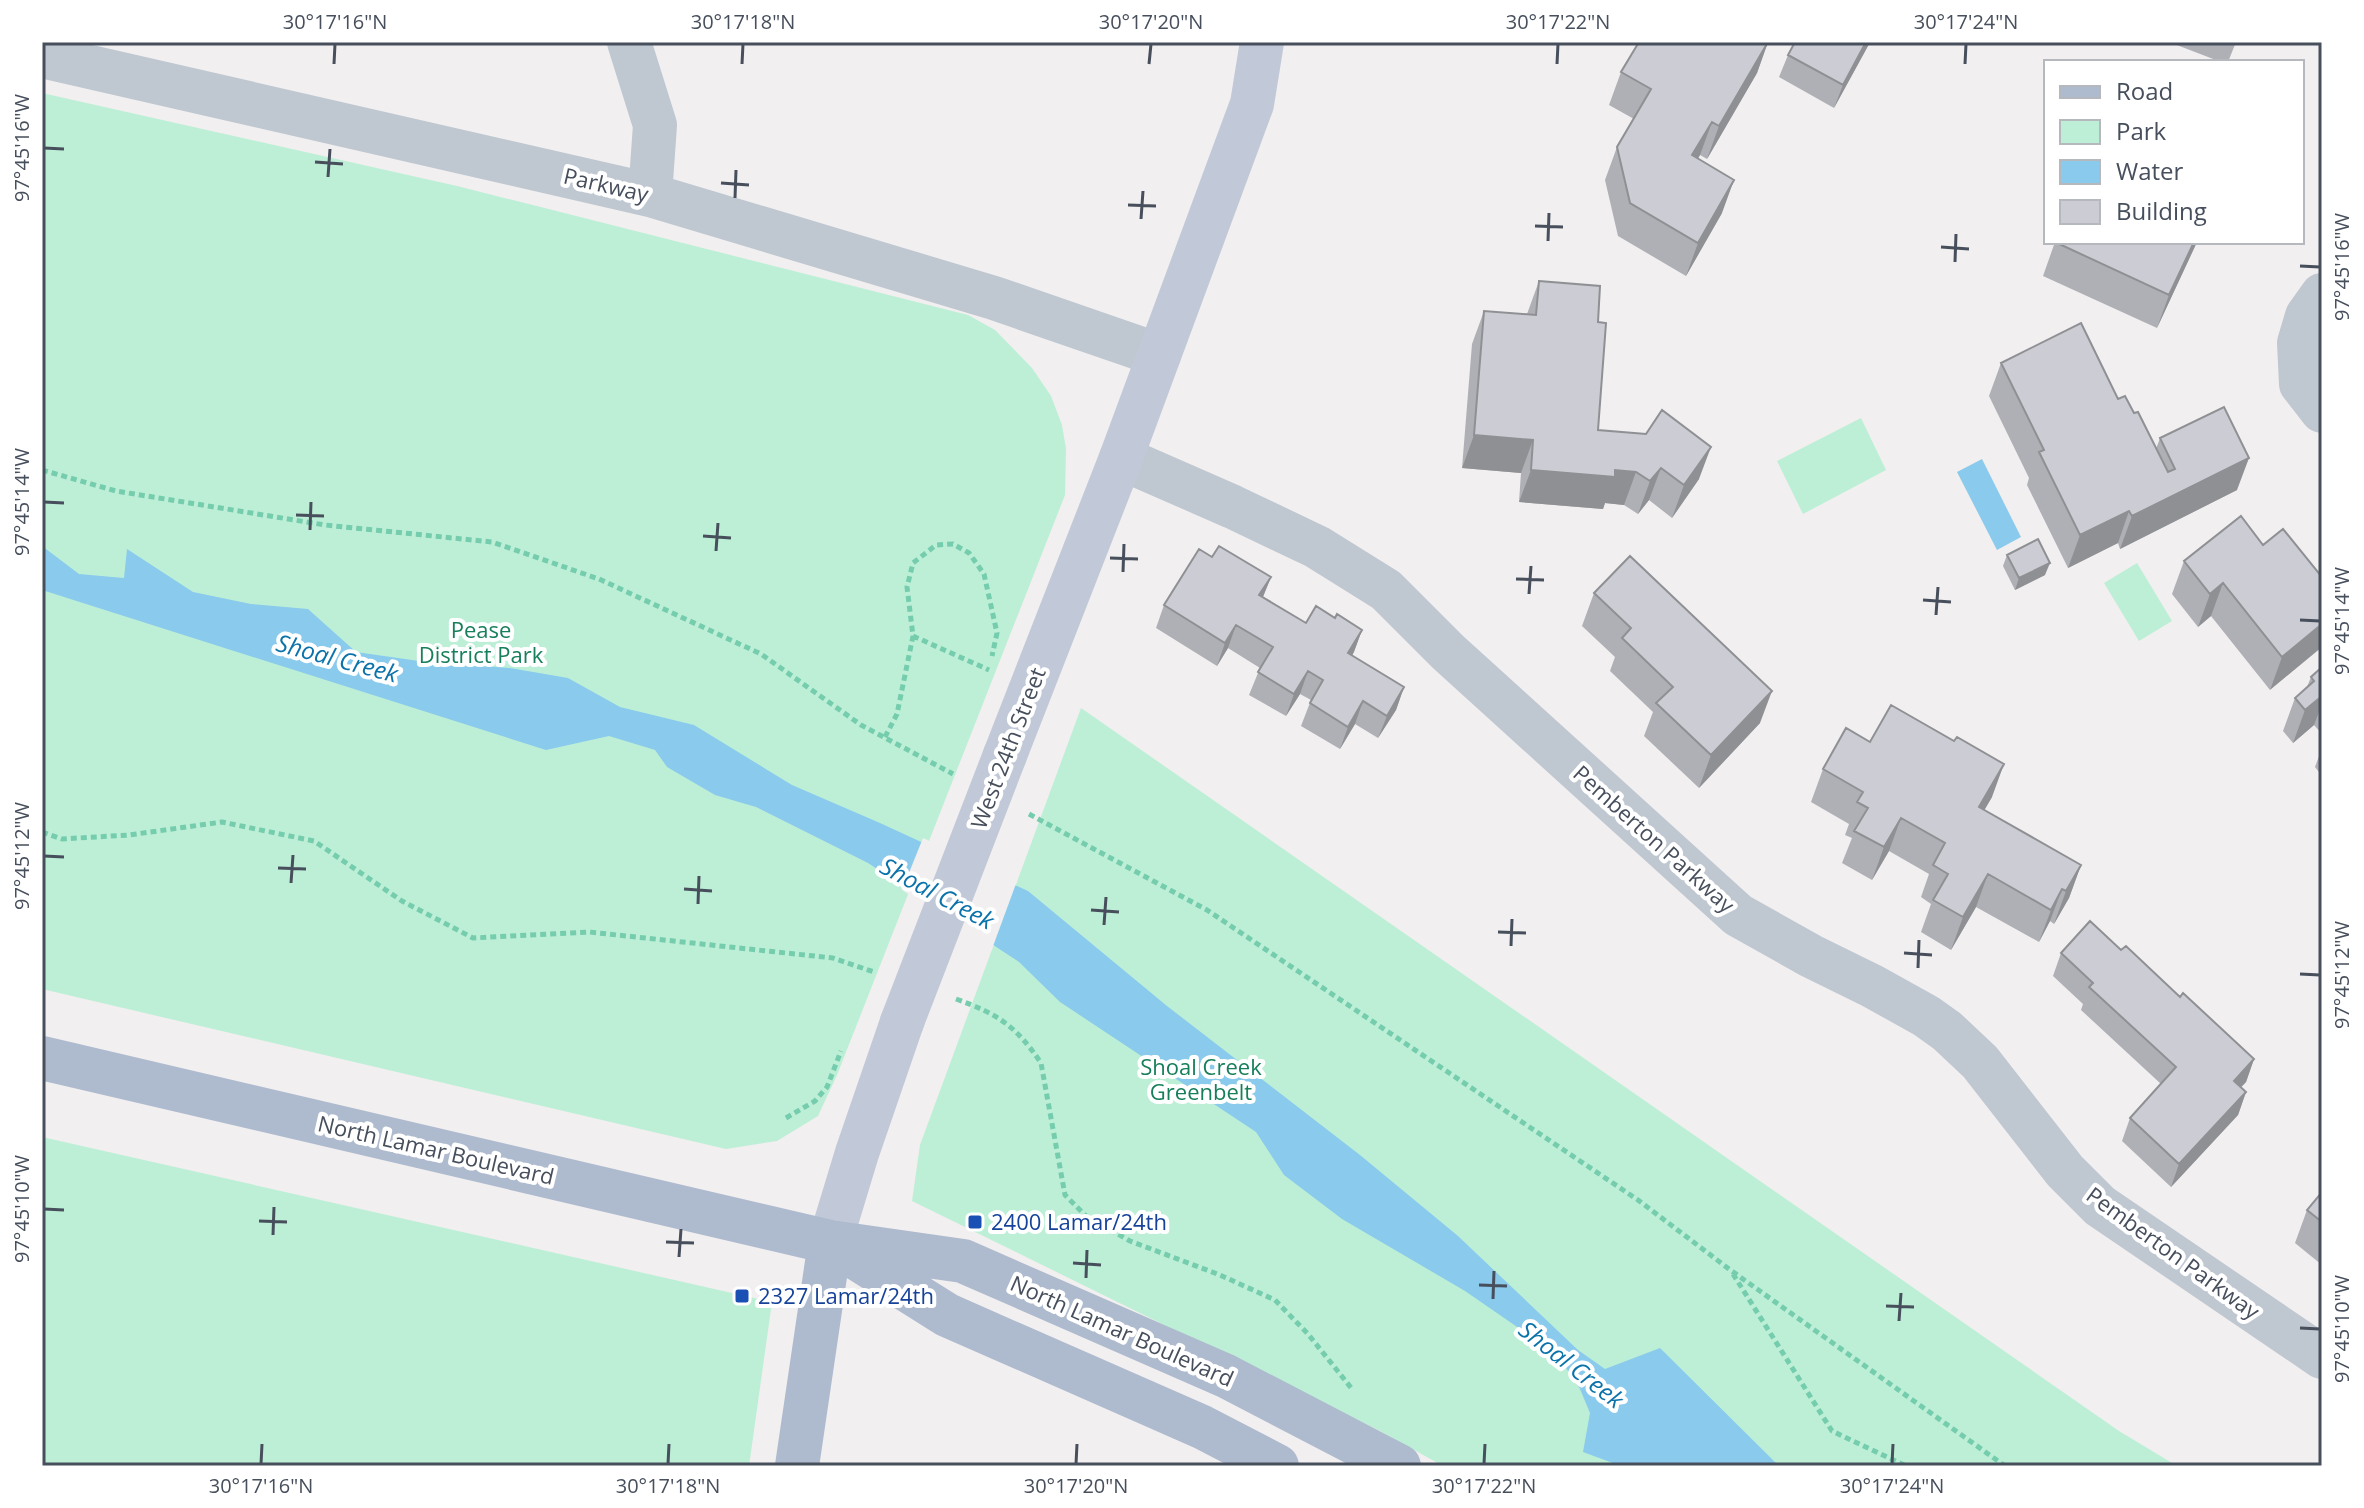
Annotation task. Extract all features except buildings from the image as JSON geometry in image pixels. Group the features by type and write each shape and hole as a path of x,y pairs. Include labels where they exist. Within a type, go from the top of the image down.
{"main road":[{"name":"West 24th Street","path":"797,1466 830,1242 857,1153 902,1022 1121,458 1252,104 1262,42"},
{"name":"North Lamar Boulevard","path":"42,1058 830,1242 963,1261 1226,1376 1399,1466"},
{"name":"North Lamar Boulevard","path":"830,1242 947,1315 1202,1427 1277,1466"}],"street":[{"path":"629,42 655,125 650,195"},
{"name":"Parkway","path":"42,56 650,195 994,298 1159,355"},
{"path":"2322,295 2307,316 2299,343 2301,384 2322,411"},
{"name":"Pemberton Parkway","path":"1121,458 1317,547 1386,590 1448,652 1738,915 1872,986 1947,1031 1980,1062 2065,1171 2100,1206 2322,1357"}],"path":[{"path":"42,470 116,491 161,499 325,525 492,542 599,579 761,654 861,725 955,775"},
{"path":"885,737 897,714 913,636 907,587 913,563 936,545 953,544 969,553 984,574 997,633 985,684"},
{"path":"913,636 989,670"},
{"path":"1025,812 1207,910 1638,1200 1729,1269 2005,1466"},
{"path":"42,832 62,839 129,835 222,822 314,841 402,901 473,938 589,932 833,958 878,973"},
{"path":"952,998 982,1008 1013,1026 1041,1063 1065,1195 1086,1216 1130,1241 1220,1275 1275,1300 1308,1334 1352,1389"},
{"path":"786,1118 815,1101 827,1087 842,1049"},
{"path":"1729,1269 1832,1431 1906,1466"}],"green space":[{"name":"Pease District Park","path":"42,93 457,186 968,315 995,330 1032,368 1051,396 1062,425 1066,449 1065,495 837,1075 818,1116 777,1141 726,1149 42,989"},
{"path":"1861,418 1886,470 1803,514 1777,461"},
{"path":"2137,563 2172,621 2139,641 2104,583"},
{"name":"Shoal Creek Greenbelt","path":"1081,708 2119,1431 2177,1466 1443,1466 1380,1431 912,1201 920,1145"},
{"path":"42,1137 772,1302 749,1466 42,1466"}],"water":[{"path":"1982,459 2021,537 1997,550 1957,472"},
{"name":"Shoal Creek","path":"42,546 79,574 124,578 127,549 193,592 251,604 308,609 356,652 426,662 510,668 568,678 620,707 694,725 792,785 1028,891 1167,1006 1360,1155 1458,1236 1578,1350 1605,1369 1660,1348 1779,1466 1621,1466 1583,1452 1590,1413 1580,1389 1566,1368 1523,1331 1465,1291 1342,1219 1284,1175 1256,1132 1060,1002 1019,962 868,863 756,807 715,795 667,767 655,750 609,736 546,750 42,590"}],"pier":[{"path":"923,838 1017,881 992,949 902,890"}],"place":[{"name":"2400 Lamar/24th","path":"975,1222"},
{"name":"2327 Lamar/24th","path":"742,1296"}]}
